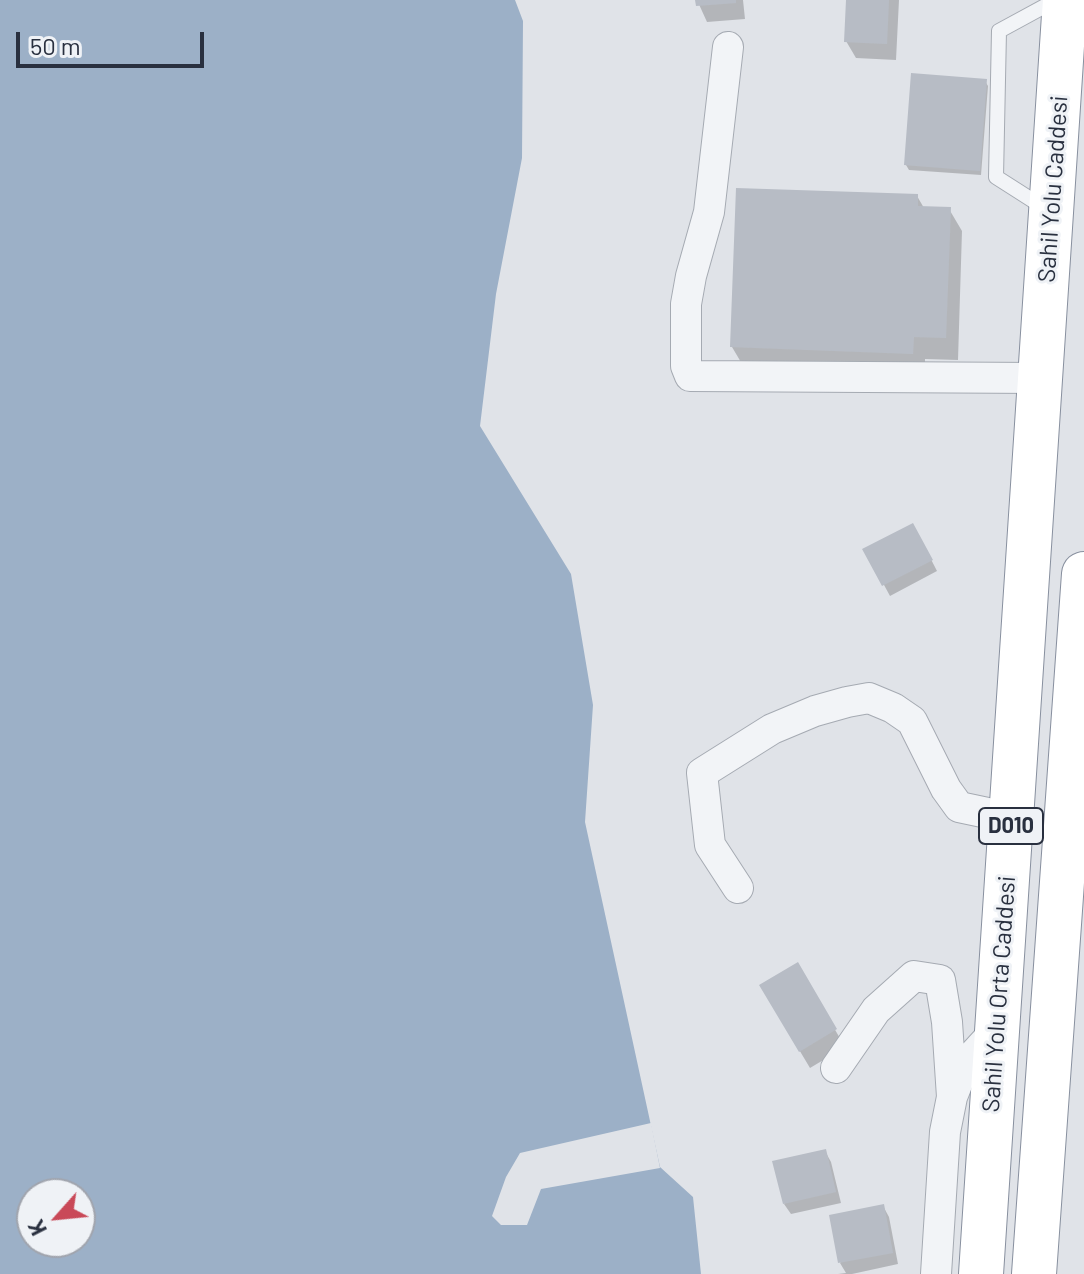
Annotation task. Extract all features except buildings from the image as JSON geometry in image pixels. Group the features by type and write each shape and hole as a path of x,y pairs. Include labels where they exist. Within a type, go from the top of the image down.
{"highway":[{"name":"Sahil Yolu Caddesi","path":"1040,378 1065,0"},
{"name":"Sahil Yolu Orta Caddesi","path":"981,1274 1040,378"},
{"name":"D010","path":"1034,1274 1070,972 1084,574"}],"street":[{"path":"728,47 709,212 686,304 686,366 690,376 1040,378"},
{"path":"738,888 710,845 702,773 772,729 847,702 869,698 893,708 912,721 946,789 959,807 1011,818"},
{"path":"836,1068 876,1010 914,976 940,980 947,1022 952,1097"},
{"path":"936,1274 945,1132 952,1097 965,1064 997,1029"}],"lane":[{"path":"1051,212 996,177 999,31 1057,0"}],"water":[{"path":"0,0 515,0 523,21 522,158 496,294 480,426 571,574 593,705 585,822 660,1167 693,1197 701,1274 0,1274"}],"pier":[{"path":"651,1123 660,1168 541,1189 527,1225 501,1225 492,1216 506,1177 520,1153"}]}
